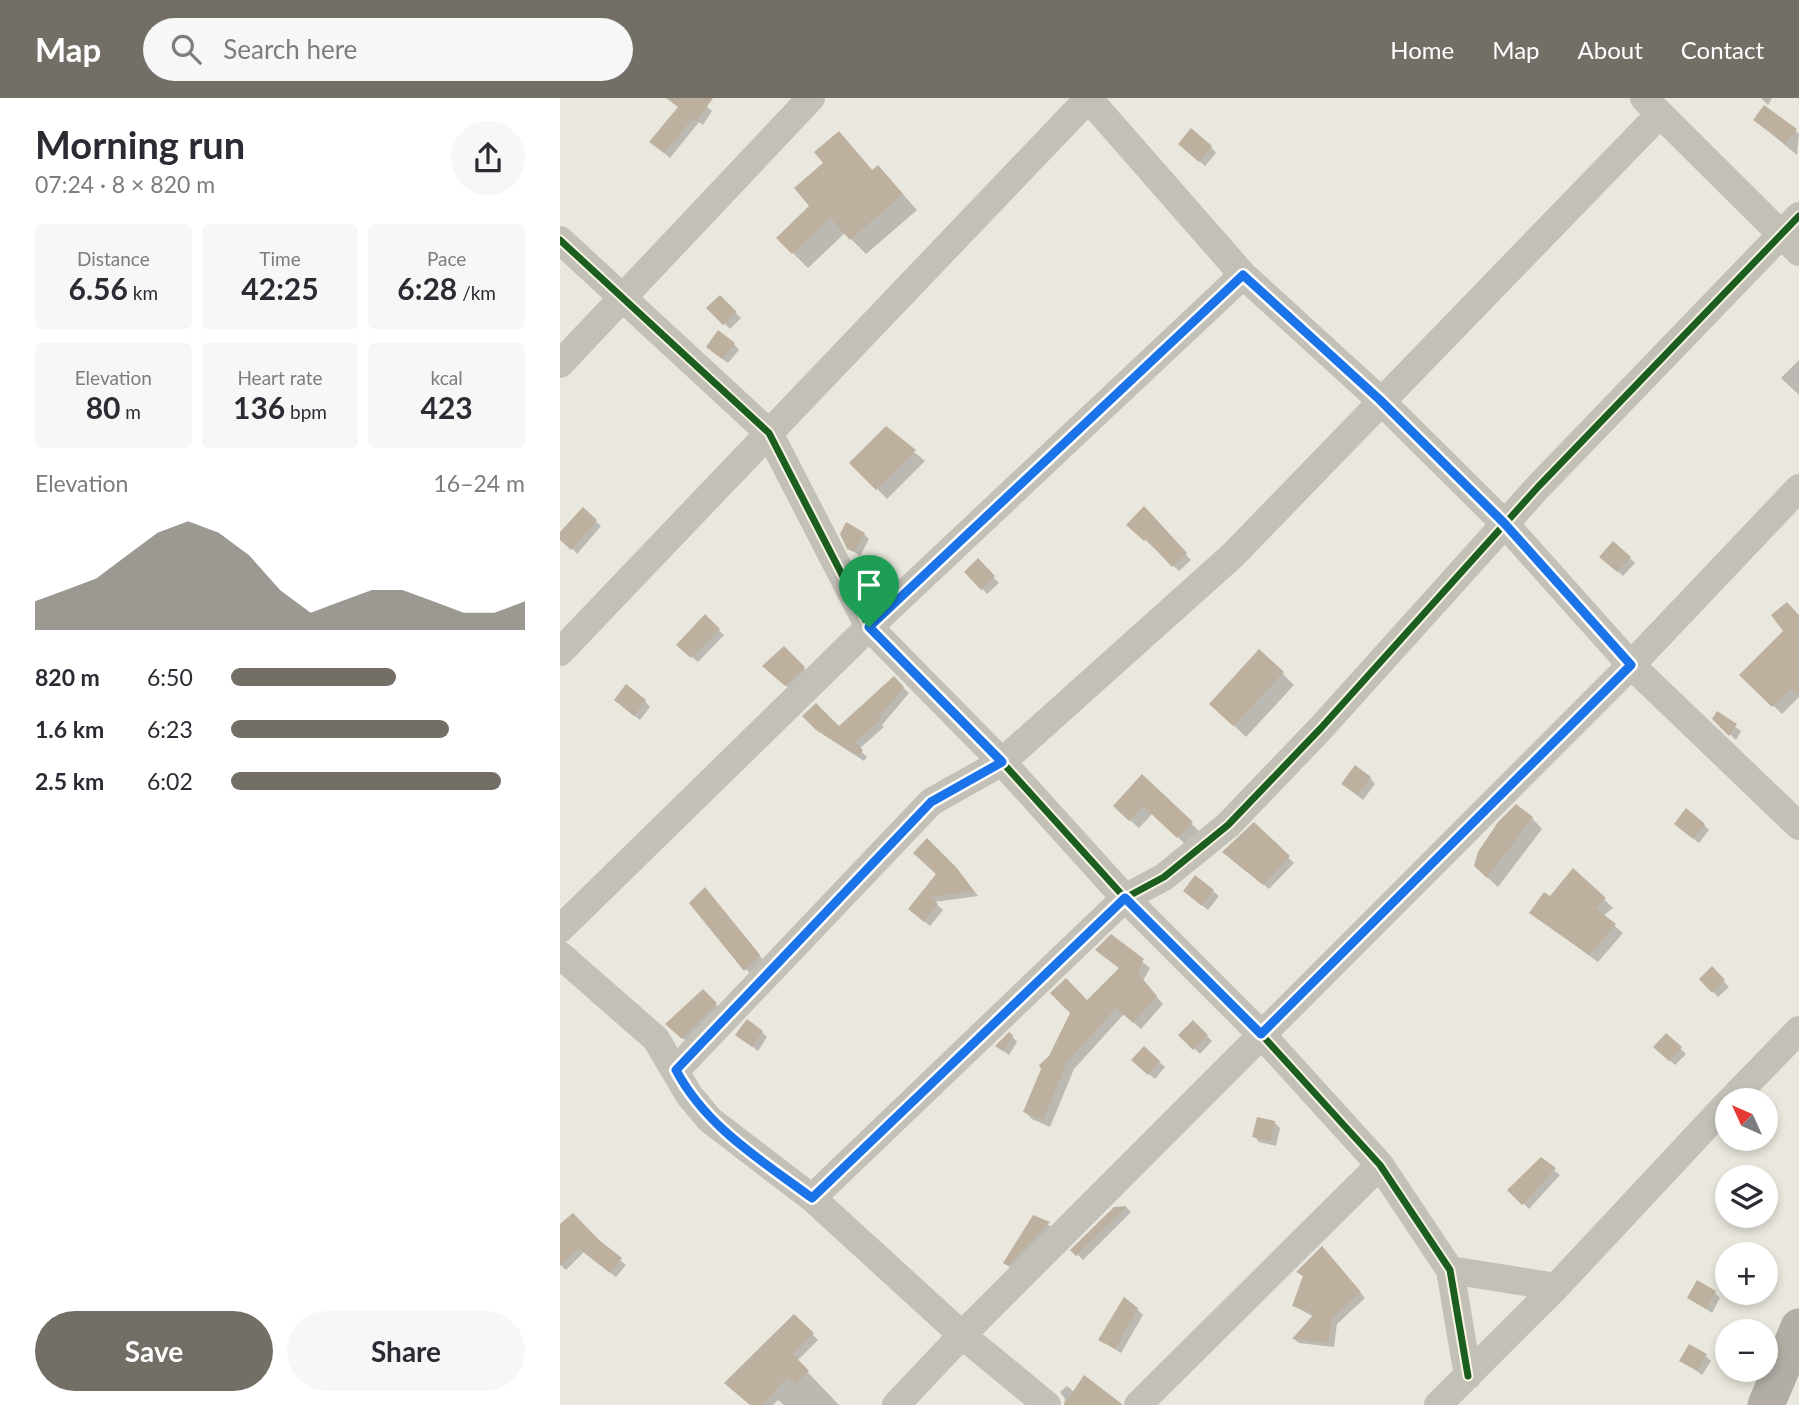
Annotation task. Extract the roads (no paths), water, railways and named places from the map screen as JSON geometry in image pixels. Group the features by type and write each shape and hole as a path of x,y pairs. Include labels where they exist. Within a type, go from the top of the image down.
{"main road":[{"path":"1766,1405 1799,1327"}],"street":[{"path":"560,364 811,98"},
{"path":"560,652 1088,98 1243,275 1380,400 1504,523 1631,665 1799,826"},
{"path":"676,1070 931,802 1002,762 1233,555 1652,106 1793,234 1504,523 1321,728 1228,825 1164,877 1125,898 812,1198"},
{"path":"560,240 769,433 869,627 1002,762 1125,898 1261,1034 1380,1166 1450,1270 1468,1376"},
{"path":"560,929 869,627 1243,275"},
{"path":"896,1405 962,1335 1631,665 1799,488"},
{"path":"560,955 656,1039 689,1095 710,1120 812,1198 962,1335 1047,1405"},
{"path":"1743,1088 1799,1030"},
{"path":"1438,1405 1556,1287 1715,1117"},
{"path":"1138,1405 1380,1166"},
{"path":"1450,1270 1556,1287"}]}
